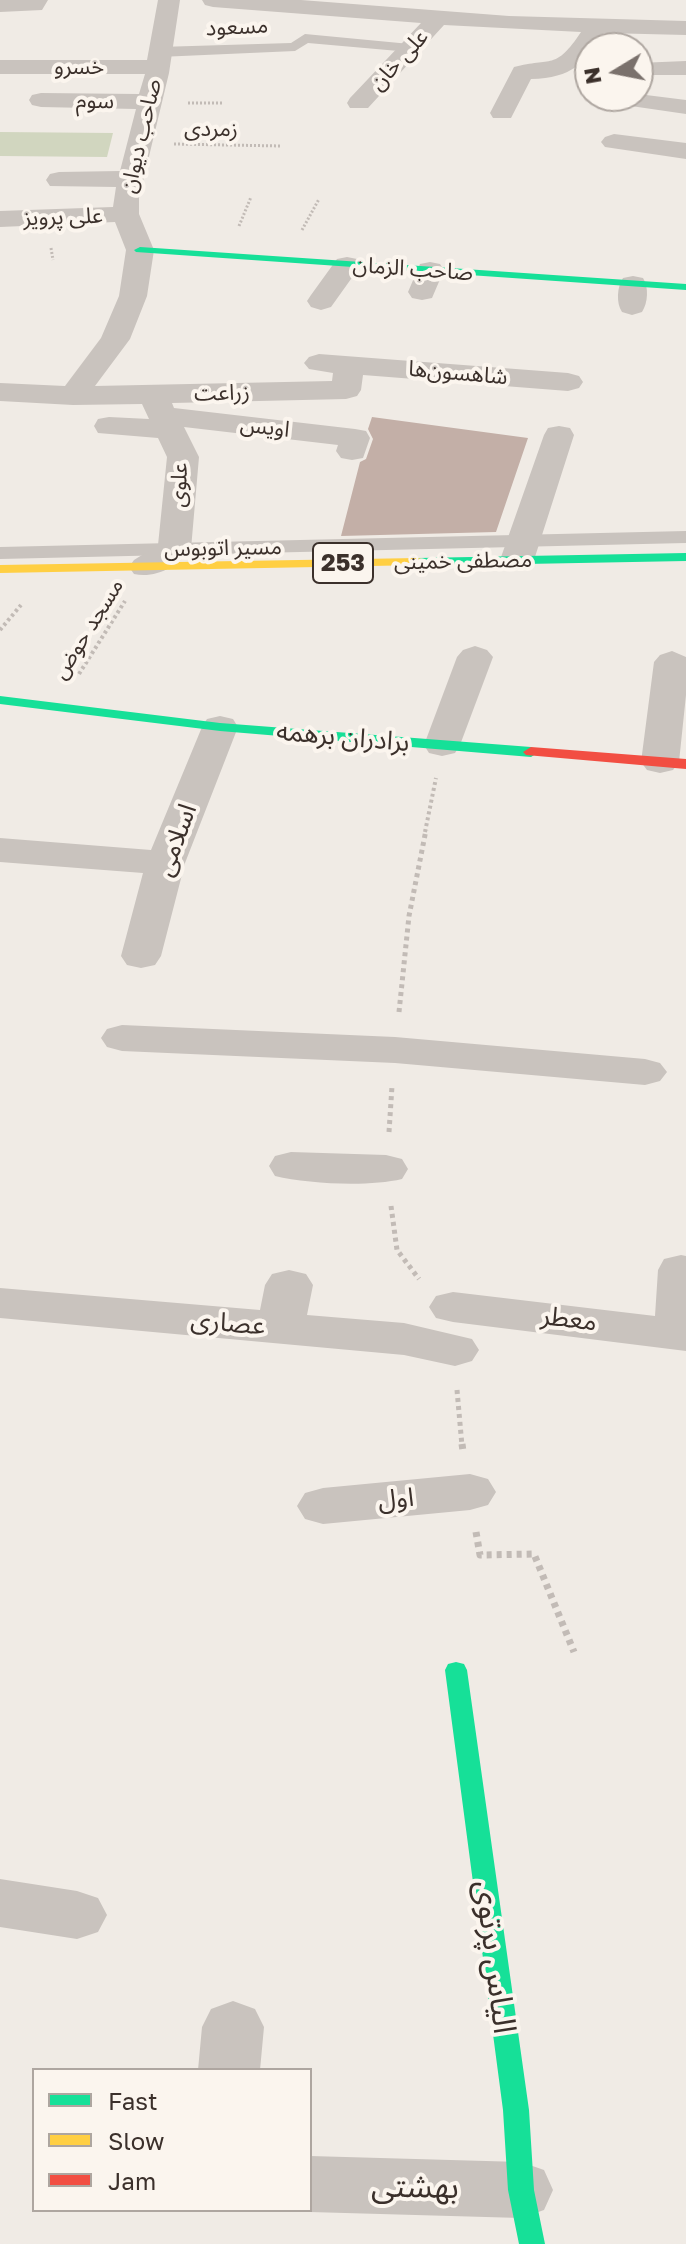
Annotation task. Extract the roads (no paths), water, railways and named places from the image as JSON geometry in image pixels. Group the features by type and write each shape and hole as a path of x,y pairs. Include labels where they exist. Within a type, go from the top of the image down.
{"street":[{"path":"0,5 34,5 37,0"},
{"name":"صاحب دیوان","path":"73,396 115,339 133,296 140,250 126,214 130,179 169,0"},
{"path":"213,0 346,5 439,17 485,10 597,25 618,32"},
{"name":"علی خان","path":"359,103 439,17"},
{"path":"551,72 570,64 597,25"},
{"path":"654,33 686,28"},
{"path":"86,45 159,55"},
{"name":"خسرو","path":"0,67 159,55"},
{"path":"654,69 686,68"},
{"path":"502,113 522,72 574,74"},
{"name":"سوم","path":"41,100 149,102"},
{"path":"654,103 686,107"},
{"path":"614,142 686,151"},
{"path":"59,180 130,179"},
{"name":"علی پرویز","path":"0,219 126,214"},
{"name":"صاحب الزمان","path":"140,250 347,265 426,281 632,295 686,287"},
{"path":"321,301 347,265"},
{"name":"شاهسون‌ها","path":"296,363 349,364 568,382"},
{"name":"زراعت","path":"0,392 73,396 162,413 346,390 349,364"},
{"path":"457,398 478,375"},
{"path":"109,426 162,413"},
{"name":"اویس","path":"162,413 355,438 352,451"},
{"name":"علوی","path":"162,413 183,457 174,549"},
{"path":"521,550 559,435"},
{"path":"146,567 174,549"},
{"name":"مصطفی خمینی","path":"0,569 146,567 521,550"},
{"path":"442,745 475,657"},
{"path":"672,662 673,763"},
{"name":"برادران برهمه","path":"0,700 220,727 673,763"},
{"name":"اسلامی","path":"141,956 165,863 220,727"},
{"path":"0,850 165,863"},
{"path":"122,1038 395,1050 645,1072"},
{"path":"291,1166 386,1169"},
{"path":"681,1270 682,1334"},
{"name":"عصاری","path":"0,1303 285,1306 404,1339 454,1328"},
{"name":"معطر","path":"454,1328 682,1334"},
{"name":"اول","path":"323,1506 470,1492"},
{"name":"الیاس پرتوی","path":"456,1670 516,2110 526,2217"},
{"path":"0,1903 77,1915"},
{"name":"بهشتی","path":"312,2184 526,2217"}],"lane":[{"name":"مسعود","path":"159,55 295,47 305,38 410,48"},
{"name":"مسیر اتوبوس","path":"0,553 174,549 686,552"}]}
